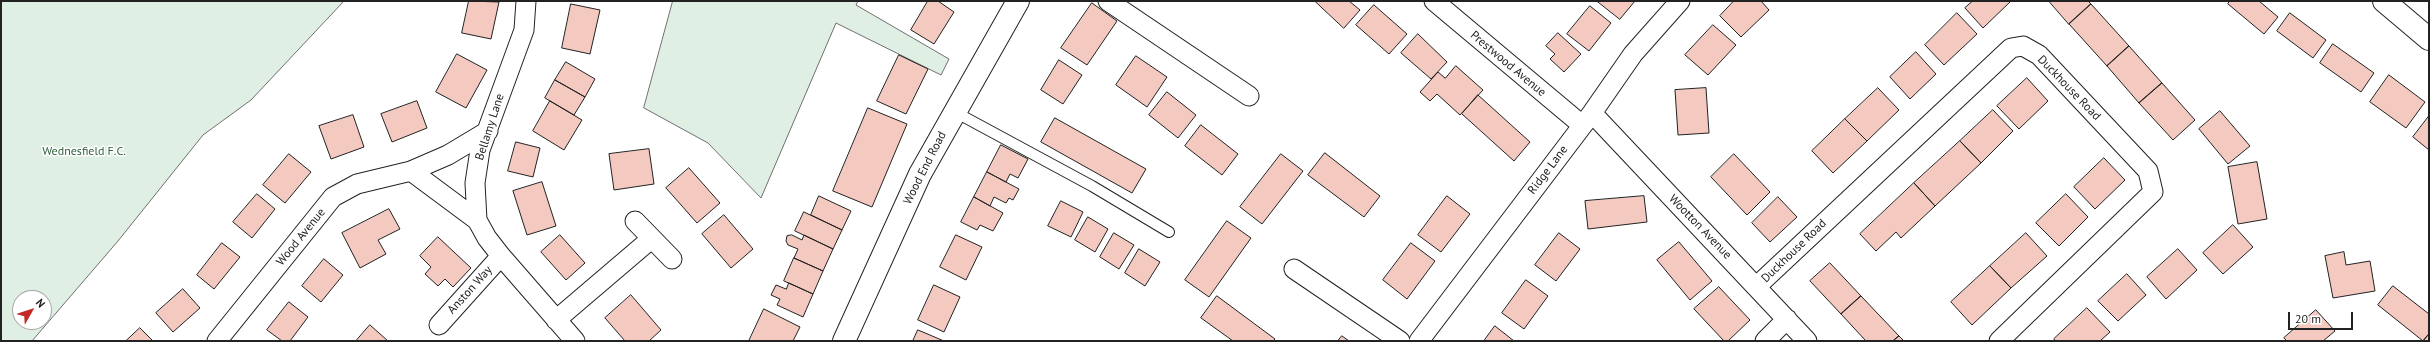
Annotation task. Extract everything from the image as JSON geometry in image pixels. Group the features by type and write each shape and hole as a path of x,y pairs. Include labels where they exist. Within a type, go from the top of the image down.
{"street":[{"name":"Bellamy Lane","path":"526,1 524,30 480,150 474,183 478,220 486,238 575,341"},
{"name":"Wood End Road","path":"844,341 920,174 1018,1"},
{"path":"1108,1 1186,52 1249,96"},
{"name":"Prestwood Avenue","path":"1434,1 1587,119"},
{"name":"Ridge Lane","path":"1419,341 1587,119 1632,54 1680,1"},
{"path":"2384,1 2429,39"},
{"name":"Duckhouse Road","path":"1757,286 2011,48 2023,46 2039,55 2148,171 2153,192 1999,341"},
{"name":"Wootton Avenue","path":"1587,119 1757,286 1807,341"},
{"name":"Wood Avenue","path":"217,341 333,197 357,184 411,171 448,155 488,131"},
{"path":"411,171 478,220"},
{"path":"635,221 672,259"},
{"path":"556,320 652,239"},
{"name":"Anston Way","path":"439,325 501,256"},
{"path":"1294,269 1400,341"},
{"path":"1765,341 1787,319"}],"lane":[{"path":"955,112 1092,186 1169,232"}],"green space":[{"name":"Wednesfield F.C.","path":"1,1 344,1 251,100 203,135 118,241 52,318 52,290 12,290 12,330 41,330 32,341 1,341"},
{"path":"673,1 858,1 856,5 949,59 941,75 836,23 761,198 708,143 644,108"}],"building":[{"path":"469,1 499,2 491,39 462,33"},
{"path":"928,1 938,1 954,12 934,44 911,30"},
{"path":"1315,1 1349,1 1360,10 1344,28"},
{"path":"1597,1 1635,1 1620,19"},
{"path":"1734,1 1761,1 1769,10 1741,37 1720,16"},
{"path":"1973,1 2011,1 1983,28 1965,8"},
{"path":"2049,1 2088,1 2091,4 2069,24"},
{"path":"2230,1 2259,1 2278,17 2264,34 2228,4"},
{"path":"1092,3 1117,21 1087,65 1061,48"},
{"path":"571,4 600,10 590,54 562,48"},
{"path":"2091,4 2129,46 2107,66 2069,24"},
{"path":"1374,5 1407,34 1389,54 1356,25"},
{"path":"1590,6 1611,23 1589,51 1567,34"},
{"path":"1957,13 1977,34 1944,65 1925,45"},
{"path":"2290,13 2326,40 2313,58 2277,31"},
{"path":"1713,25 1736,45 1708,75 1685,55"},
{"path":"1558,33 1581,54 1564,72 1550,59 1555,54 1546,46"},
{"path":"1418,34 1447,62 1431,79 1401,53"},
{"path":"2333,44 2374,73 2361,92 2320,63"},
{"path":"2129,46 2162,83 2139,103 2107,66"},
{"path":"1916,52 1936,74 1910,99 1890,77"},
{"path":"457,54 487,70 466,108 436,92"},
{"path":"899,55 928,69 906,114 877,101"},
{"path":"1136,56 1167,77 1147,107 1116,85"},
{"path":"1059,60 1082,75 1063,104 1041,90"},
{"path":"566,62 595,79 585,97 555,80"},
{"path":"1456,66 1483,90 1460,115 1437,94 1430,101 1420,92 1438,72 1445,78"},
{"path":"2389,75 2425,102 2406,128 2370,102"},
{"path":"2027,78 2048,101 2019,129 1997,106"},
{"path":"555,80 585,97 574,115 545,98"},
{"path":"2162,83 2195,120 2173,140 2139,103"},
{"path":"1706,88 1709,133 1678,135 1675,90"},
{"path":"1878,88 1899,110 1867,141 1845,119"},
{"path":"1167,92 1196,115 1178,138 1149,115"},
{"path":"1478,95 1530,142 1514,161 1462,114"},
{"path":"417,101 427,128 392,142 381,114"},
{"path":"550,101 582,120 564,150 533,131"},
{"path":"868,108 907,124 872,207 833,191"},
{"path":"1993,110 2013,131 1981,163 1960,141"},
{"path":"2220,111 2250,146 2228,164 2199,129"},
{"path":"353,115 364,147 331,159 319,126"},
{"path":"2429,116 2429,150 2413,137"},
{"path":"1055,118 1146,169 1132,193 1041,142"},
{"path":"1845,119 1867,141 1833,173 1812,151"},
{"path":"1201,125 1238,154 1222,175 1185,146"},
{"path":"1960,141 1981,163 1935,206 1914,183"},
{"path":"516,142 540,148 533,177 508,171"},
{"path":"1001,145 1028,159 1018,178 1010,174 1006,182 987,172"},
{"path":"649,149 654,184 614,190 609,154"},
{"path":"1325,153 1380,196 1364,217 1308,175"},
{"path":"289,154 311,172 285,203 263,185"},
{"path":"1281,154 1303,171 1262,224 1240,207"},
{"path":"1734,154 1770,192 1747,215 1711,177"},
{"path":"2104,158 2125,180 2095,209 2074,187"},
{"path":"2257,162 2267,219 2238,224 2228,167"},
{"path":"689,168 720,203 697,223 666,188"},
{"path":"987,172 1019,189 1013,200 1009,198 1006,203 994,197 990,206 974,197"},
{"path":"542,182 556,226 527,235 513,191"},
{"path":"1914,183 1935,206 1901,238 1896,232 1876,251 1860,234"},
{"path":"257,194 275,209 252,238 233,222"},
{"path":"2066,194 2088,217 2059,246 2036,223"},
{"path":"819,196 851,211 842,230 811,215"},
{"path":"1447,196 1470,214 1441,252 1418,235"},
{"path":"1644,196 1647,222 1588,229 1585,201"},
{"path":"974,197 1003,213 993,231 980,225 977,230 961,222"},
{"path":"1778,197 1797,217 1770,242 1752,223"},
{"path":"1061,201 1083,212 1071,237 1048,226"},
{"path":"389,209 400,229 378,240 386,254 360,268 342,233"},
{"path":"804,212 842,230 833,249 795,231"},
{"path":"724,215 753,249 731,268 702,234"},
{"path":"1088,217 1108,229 1095,252 1075,240"},
{"path":"1227,221 1251,238 1209,297 1185,280"},
{"path":"2233,225 2253,247 2223,274 2203,253"},
{"path":"1114,233 1134,245 1119,269 1100,257"},
{"path":"1559,233 1580,249 1556,281 1535,265"},
{"path":"2026,233 2047,256 2011,288 1990,266"},
{"path":"560,235 585,263 566,280 541,252"},
{"path":"792,235 802,240 804,235 833,249 823,271 794,258 798,249 788,245 786,241 787,236"},
{"path":"956,235 982,247 966,280 940,267"},
{"path":"438,237 471,268 453,287 445,279 438,286 425,274 431,267 420,256"},
{"path":"1679,242 1712,281 1690,300 1657,260"},
{"path":"222,243 240,257 214,289 197,275"},
{"path":"1411,243 1435,261 1407,299 1383,280"},
{"path":"1139,249 1160,262 1145,286 1125,273"},
{"path":"2178,249 2197,270 2166,299 2147,277"},
{"path":"2344,252 2346,265 2370,261 2375,291 2333,298 2325,256"},
{"path":"794,258 823,271 813,294 784,281"},
{"path":"324,259 343,275 321,302 302,286"},
{"path":"1830,263 1861,296 1841,314 1810,281"},
{"path":"1990,266 2011,288 1972,325 1951,302"},
{"path":"2127,274 2146,295 2118,321 2098,301"},
{"path":"1526,280 1548,296 1524,329 1502,313"},
{"path":"789,283 813,294 803,317 777,305 780,299 771,295 776,285 786,289"},
{"path":"934,285 960,297 944,332 918,320"},
{"path":"2393,286 2429,314 2429,334 2423,341 2378,305"},
{"path":"1719,287 1750,320 1728,341 1724,341 1694,309"},
{"path":"183,289 200,308 173,332 156,313"},
{"path":"631,295 661,330 649,341 625,341 605,318"},
{"path":"1217,296 1275,339 1273,341 1233,341 1201,318"},
{"path":"1861,296 1899,336 1893,341 1866,341 1841,314"},
{"path":"289,302 308,317 290,341 282,341 267,330"},
{"path":"2087,308 2110,332 2100,341 2055,341 2054,339"},
{"path":"764,309 800,327 793,341 749,341"},
{"path":"2316,310 2335,331 2323,341 2287,341 2284,338"},
{"path":"370,325 388,341 356,341"},
{"path":"1495,326 1514,341 1484,341"},
{"path":"140,328 153,341 126,341"},
{"path":"918,330 944,341 913,341"},
{"path":"2429,334 2429,341 2423,341"},
{"path":"1342,336 1349,341 1338,341"},
{"path":"1899,336 1904,341 1893,341"}]}
